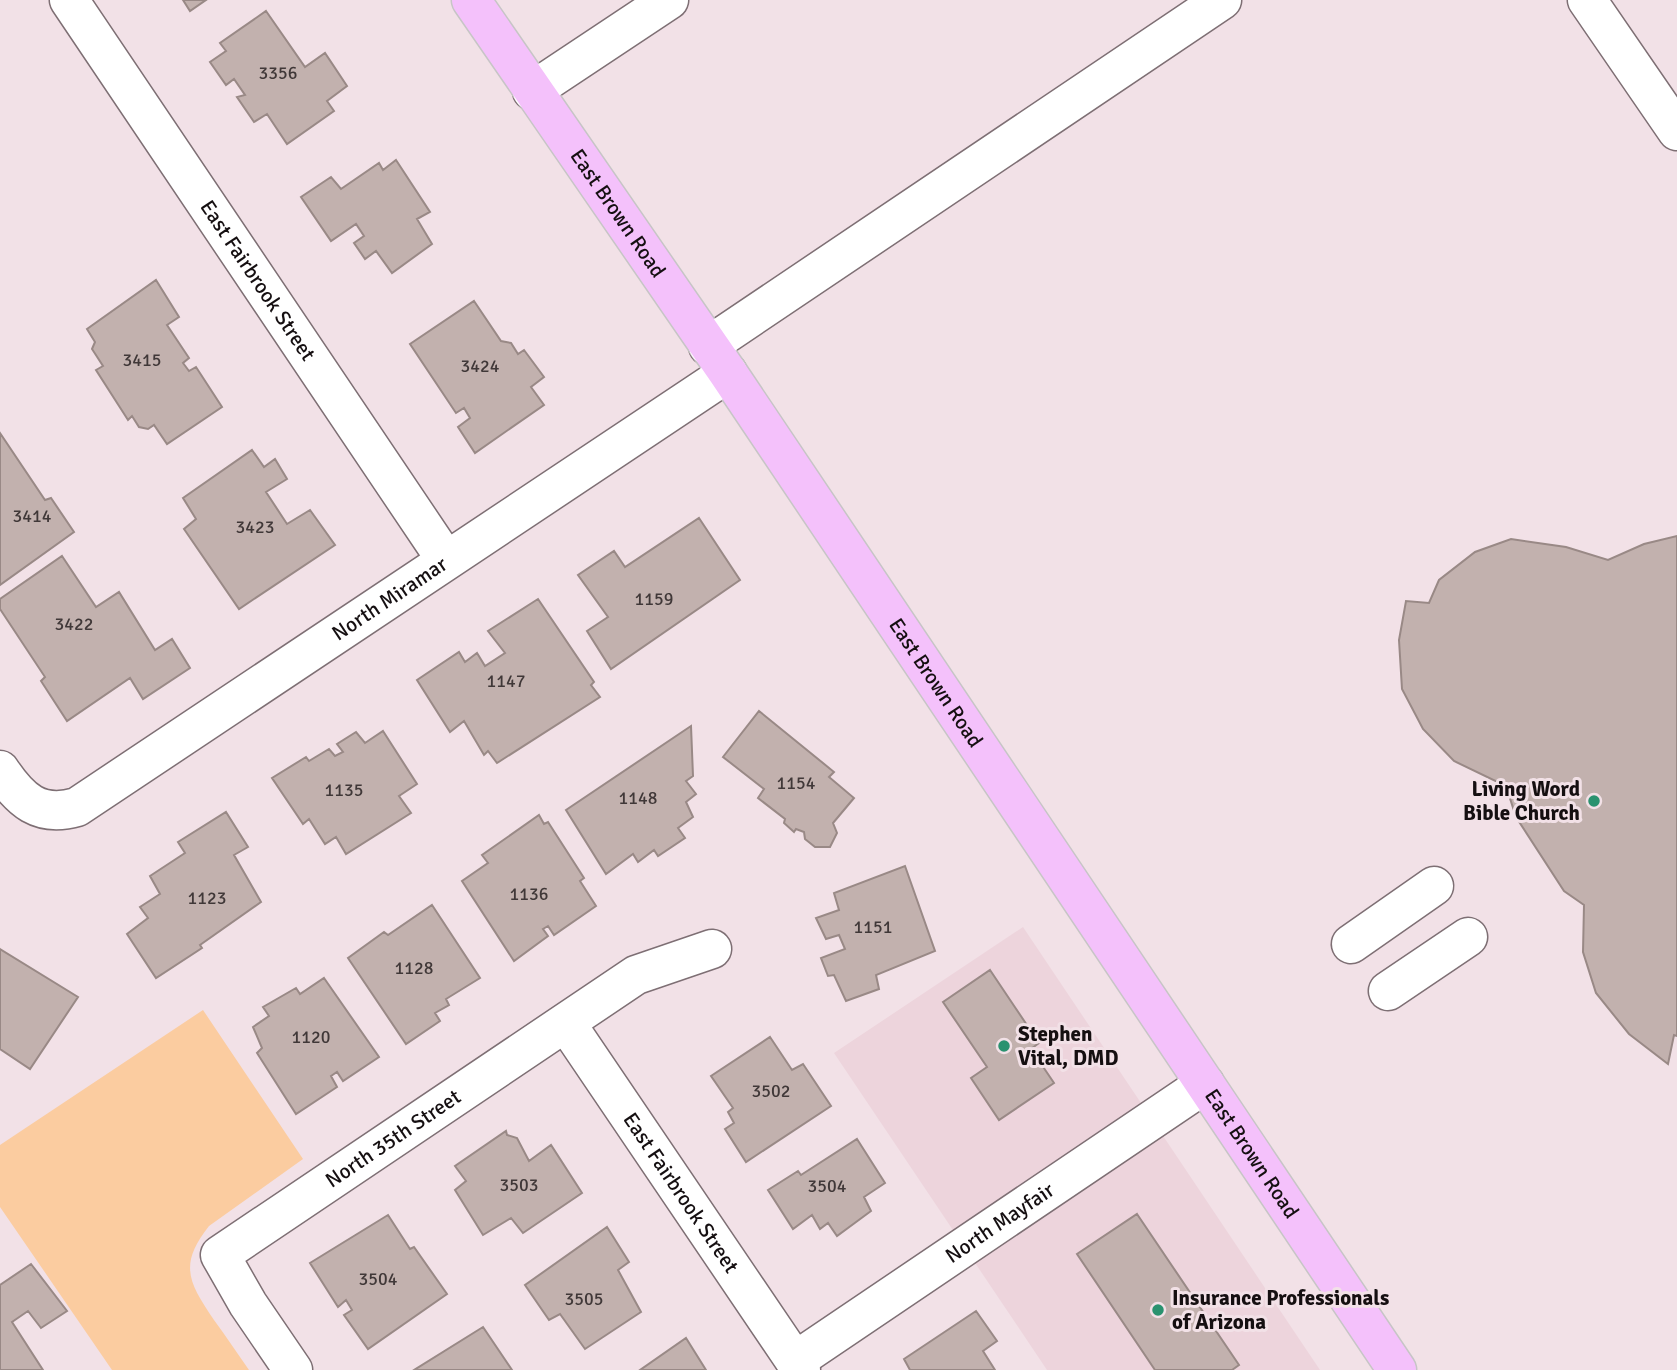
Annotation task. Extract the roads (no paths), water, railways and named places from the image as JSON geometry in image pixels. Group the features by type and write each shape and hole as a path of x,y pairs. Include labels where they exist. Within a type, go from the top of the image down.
{"main road":[{"name":"East Brown Road","path":"471,0 718,360 1397,1370"}],"street":[{"name":"East Fairbrook Street","path":"69,0 446,560"},
{"path":"532,91 669,0"},
{"name":"North Miramar","path":"0,770 18,793 31,804 47,811 61,811 91,799 446,560 718,360 1222,0"},
{"path":"1587,0 1677,131"},
{"path":"1351,944 1434,886"},
{"path":"1388,991 1468,937"},
{"name":"North 35th Street","path":"293,1370 248,1304 220,1255 636,975 712,949"},
{"name":"East Fairbrook Street","path":"566,1023 798,1366"},
{"name":"North Mayfair","path":"798,1366 1205,1084"}],"place":[{"name":"Living Word Bible Church","path":"1594,801"},
{"name":"Stephen Vital, DMD","path":"1004,1046"},
{"name":"Insurance Professionals of Arizona","path":"1158,1310"}]}
